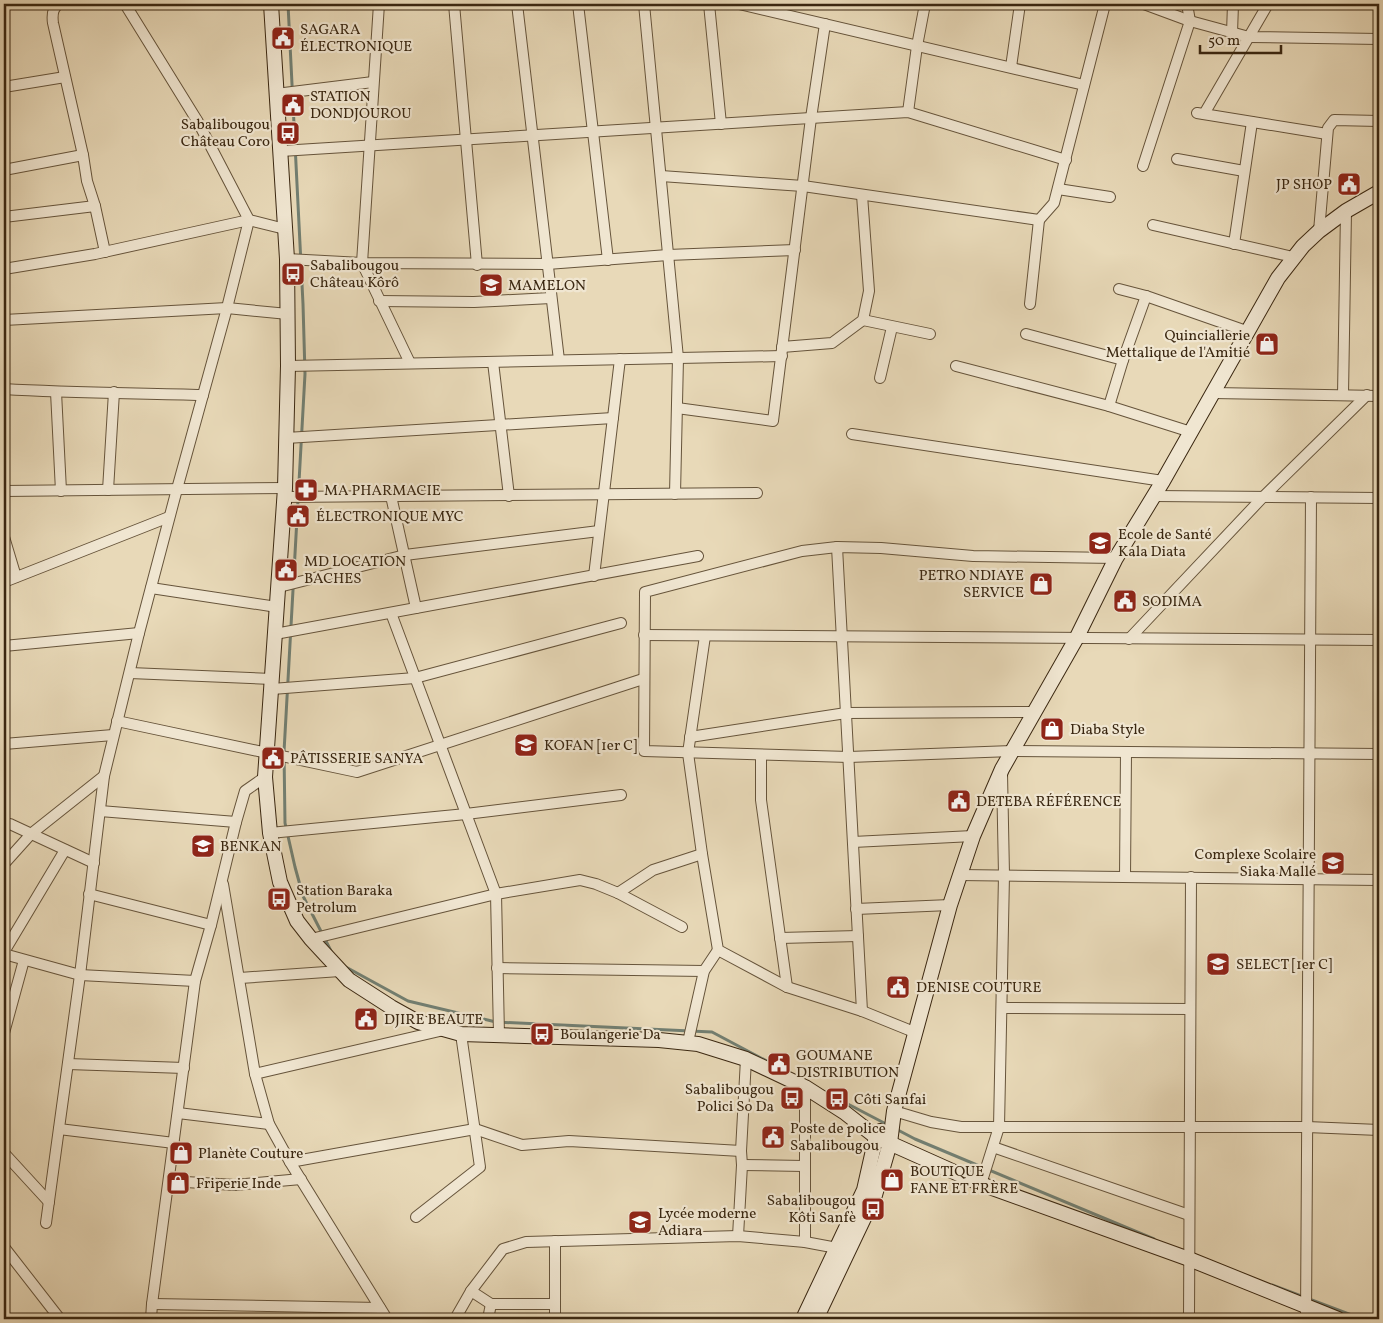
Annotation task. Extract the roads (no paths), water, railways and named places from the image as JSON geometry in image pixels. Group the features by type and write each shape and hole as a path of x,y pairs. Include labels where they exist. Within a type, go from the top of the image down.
{"main road":[{"path":"271,4 287,259 288,366 285,492 265,777 270,833 280,882 297,920 311,939 349,980 418,1022 461,1034 688,1042 746,1059 805,1087 844,1112 876,1137 982,1184 1189,1259 1306,1313 1338,1319"},
{"path":"816,1319 875,1195 890,1143 893,1113 950,905 973,836 1002,769 1076,638 1116,558 1163,481 1278,278 1294,257 1319,231 1346,211 1379,192"},
{"path":"803,1319 864,1190 876,1137 893,1113"}],"street":[{"path":"58,4 52,14 53,23 87,182 106,252"},
{"path":"46,1224 80,975 104,776 176,490 227,308 249,220 198,122 125,4"},
{"path":"379,4 362,263 410,363"},
{"path":"454,4 477,265"},
{"path":"517,4 551,298 560,360"},
{"path":"578,4 608,260"},
{"path":"644,4 678,358 675,494"},
{"path":"709,4 721,124"},
{"path":"739,4 1084,85"},
{"path":"908,112 925,4"},
{"path":"1010,68 1020,4"},
{"path":"1030,304 1039,220 1054,202 1058,189 1105,4"},
{"path":"1144,4 1190,21 1249,37 1379,39"},
{"path":"1143,166 1190,21 1188,4"},
{"path":"1232,33 1233,4"},
{"path":"1268,4 1200,113 1327,134"},
{"path":"677,408 773,421 811,118 825,24"},
{"path":"4,87 65,77"},
{"path":"276,94 373,82"},
{"path":"280,151 908,112 1066,160"},
{"path":"1319,231 1328,128 1334,120 1379,120"},
{"path":"1234,244 1252,122"},
{"path":"4,170 82,154"},
{"path":"1177,159 1244,171"},
{"path":"660,176 803,186 1039,220"},
{"path":"1058,189 1110,197"},
{"path":"288,366 678,358 782,352 832,343 863,320 868,291 862,195"},
{"path":"4,217 95,206"},
{"path":"1343,395 1346,211"},
{"path":"4,269 106,252 249,220 285,229"},
{"path":"1153,226 1294,257"},
{"path":"287,259 362,263 548,264 668,255 795,250"},
{"path":"1119,289 1146,296 1249,332"},
{"path":"1109,406 1146,296"},
{"path":"379,301 474,302 551,298"},
{"path":"4,320 227,308 288,314"},
{"path":"863,320 930,334"},
{"path":"880,378 892,327"},
{"path":"1026,334 1123,360"},
{"path":"594,576 620,359"},
{"path":"493,362 509,496"},
{"path":"956,366 1109,406 1191,432"},
{"path":"4,389 203,396"},
{"path":"56,392 62,491"},
{"path":"108,490 114,392"},
{"path":"1213,393 1379,396"},
{"path":"1129,639 1263,497 1367,395"},
{"path":"286,438 613,418"},
{"path":"852,434 1163,481"},
{"path":"4,491 176,490 391,496 757,494"},
{"path":"391,496 416,608"},
{"path":"1154,496 1379,498"},
{"path":"1306,1313 1311,497"},
{"path":"4,582 169,518"},
{"path":"279,587 405,555 599,531"},
{"path":"4,537 16,577"},
{"path":"838,547 862,1012"},
{"path":"1116,558 973,556 881,548 838,547 802,551 645,592 644,751 848,757 1012,751 1379,754"},
{"path":"275,634 698,556"},
{"path":"151,588 277,607"},
{"path":"391,612 496,894 499,1035"},
{"path":"130,673 272,684 415,678 621,623"},
{"path":"4,646 139,633"},
{"path":"644,636 1379,640"},
{"path":"688,1042 704,970 718,950 688,753 705,636"},
{"path":"117,721 357,772 644,679"},
{"path":"690,737 846,713 1034,712"},
{"path":"4,744 114,735"},
{"path":"1125,877 1126,752"},
{"path":"761,755 761,800 787,987"},
{"path":"982,1184 999,1127 1004,875 1002,769"},
{"path":"4,864 30,834 104,776"},
{"path":"152,1319 152,1304 195,981 211,925 236,822 246,791 265,777"},
{"path":"270,833 466,814 621,795"},
{"path":"100,811 236,822"},
{"path":"4,825 10,824 94,863"},
{"path":"853,842 973,836"},
{"path":"65,850 4,953 80,975 195,981"},
{"path":"618,893 653,870 702,854"},
{"path":"960,875 1379,880"},
{"path":"1188,1319 1191,877"},
{"path":"222,878 255,1074 269,1124 290,1162 387,1319"},
{"path":"311,939 496,894 580,880 618,893 682,927"},
{"path":"89,894 211,925"},
{"path":"856,909 950,905"},
{"path":"780,938 858,936"},
{"path":"718,950 787,987 914,1032"},
{"path":"4,1033 24,960"},
{"path":"498,968 704,970"},
{"path":"240,978 340,971"},
{"path":"1002,1008 1190,1009"},
{"path":"255,1074 446,1030"},
{"path":"416,1217 480,1167 461,1034"},
{"path":"738,1236 742,1166 740,1151 746,1059"},
{"path":"68,1064 184,1068"},
{"path":"805,1087 805,1242"},
{"path":"178,1113 269,1124"},
{"path":"893,1113 961,1127 1307,1127 1379,1130"},
{"path":"59,1129 174,1143"},
{"path":"290,1162 474,1129 522,1145 569,1141 740,1151"},
{"path":"993,1147 1189,1215"},
{"path":"4,1153 49,1202"},
{"path":"742,1166 804,1166"},
{"path":"168,1182 235,1185 301,1179"},
{"path":"455,1319 471,1291 503,1249 526,1242 738,1236 805,1242 837,1248"},
{"path":"555,1241 555,1319"},
{"path":"4,1247 60,1319"},
{"path":"471,1291 492,1304 555,1304"},
{"path":"152,1304 380,1308"},
{"path":"488,1319 492,1304"}],"waterway":[{"path":"288,4 305,374 284,752 285,823 303,896 331,951"},
{"path":"344,966 408,1001 496,1022 712,1032 778,1067"},
{"path":"823,1091 888,1125"},
{"path":"896,1129 915,1139 1154,1239"},
{"path":"1272,1285 1362,1319"}],"place":[{"name":"SAGARA ÉLECTRONIQUE","path":"283,38"},
{"name":"STATION DONDJOUROU","path":"293,105"},
{"name":"Sabalibougou Château Coro","path":"288,133"},
{"name":"JP SHOP","path":"1349,184"},
{"name":"Sabalibougou Château Kôrô","path":"293,274"},
{"name":"MAMELON","path":"491,285"},
{"name":"Quinciallerie Mettalique de l'Amitié","path":"1267,344"},
{"name":"MA PHARMACIE","path":"306,490"},
{"name":"ÉLECTRONIQUE MYC","path":"298,516"},
{"name":"Ecole de Santé Kala Diata","path":"1100,543"},
{"name":"MD LOCATION BACHES","path":"286,570"},
{"name":"PETRO NDIAYE SERVICE","path":"1041,584"},
{"name":"SODIMA","path":"1125,601"},
{"name":"Diaba Style","path":"1052,729"},
{"name":"KOFAN [1er C]","path":"526,745"},
{"name":"PÂTISSERIE SANYA","path":"273,758"},
{"name":"DETEBA RÉFÉRENCE","path":"959,801"},
{"name":"BENKAN","path":"203,846"},
{"name":"Complexe Scolaire Siaka Mallé","path":"1333,863"},
{"name":"Station Baraka Petrolum","path":"279,899"},
{"name":"SELECT [1er C]","path":"1218,964"},
{"name":"DENISE COUTURE","path":"898,987"},
{"name":"DJIRE BEAUTE","path":"366,1019"},
{"name":"Boulangerie Da","path":"542,1034"},
{"name":"GOUMANE DISTRIBUTION","path":"779,1064"},
{"name":"Sabalibougou Polici So Da","path":"792,1098"},
{"name":"Côti Sanfai","path":"837,1099"},
{"name":"Poste de police Sabalibougou","path":"773,1137"},
{"name":"Planète Couture","path":"181,1153"},
{"name":"BOUTIQUE FANE ET FRÈRE","path":"892,1180"},
{"name":"Friperie Inde","path":"178,1183"},
{"name":"Sabalibougou Kôti Sanfè","path":"873,1209"},
{"name":"Lycée moderne Adiara","path":"640,1222"}]}
